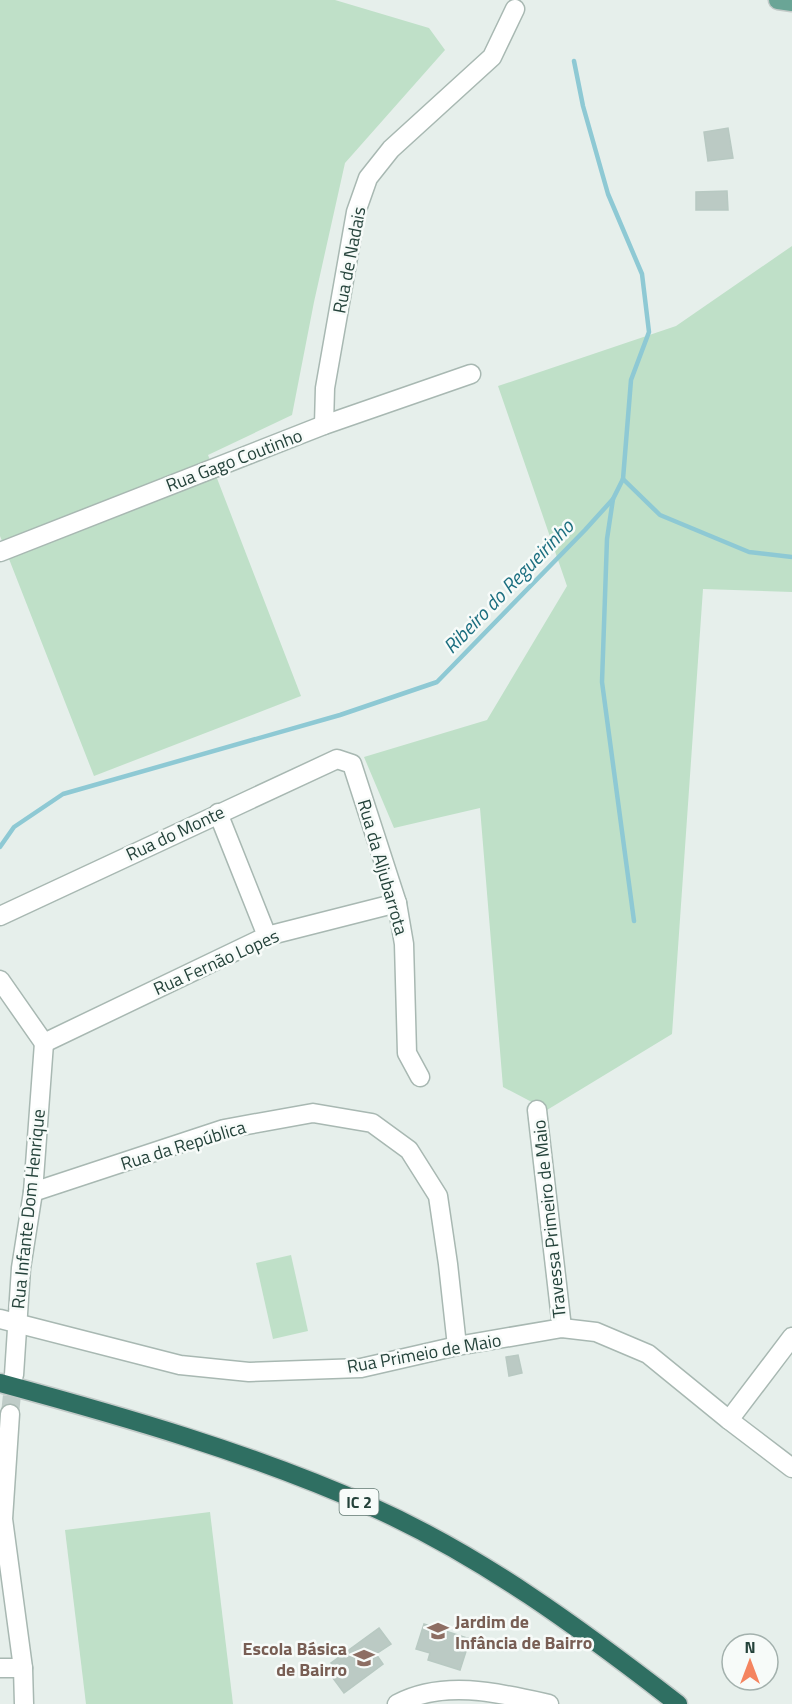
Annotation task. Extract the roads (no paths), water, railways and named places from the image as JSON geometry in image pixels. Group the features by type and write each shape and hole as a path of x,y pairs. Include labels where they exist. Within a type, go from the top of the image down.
{"highway":[{"name":"IC 2","path":"7,1379 250,1458 370,1506 451,1548 528,1593 593,1638 678,1704"},
{"name":"IC 2","path":"0,1394 125,1427 248,1467 369,1516 524,1603 589,1646 663,1704"}],"main road":[{"path":"778,0 792,2"}],"street":[{"name":"Rua de Nadais","path":"324,425 325,388 356,212 368,178 391,149 492,57 515,9"},
{"name":"Rua Gago Coutinho","path":"0,552 324,425 471,374"},
{"name":"Rua do Monte","path":"0,916 337,759 352,764"},
{"name":"Rua da Aljubarrota","path":"352,764 397,903 404,944 407,1053 420,1077"},
{"path":"218,813 267,936"},
{"name":"Rua Fernão Lopes","path":"44,1043 267,936 397,903"},
{"path":"0,980 44,1043"},
{"name":"Rua Infante Dom Henrique","path":"7,1379 8,1322 21,1268 33,1192 44,1043"},
{"name":"Travessa Primeiro de Maio","path":"537,1110 562,1328"},
{"name":"Rua da República","path":"33,1192 224,1129 313,1113 372,1123 409,1150 438,1196 457,1346"},
{"name":"Rua Primeio de Maio","path":"8,1322 180,1365 249,1372 361,1368 457,1346 562,1328 596,1332 648,1353 729,1420 792,1468"},
{"path":"729,1420 792,1337"},
{"path":"10,1414 2,1535 23,1668 24,1704"},
{"path":"0,1668 23,1668"},
{"path":"397,1704 412,1696 453,1690 495,1692 549,1704"}],"waterway":[{"name":"Ribeiro do Regueirinho","path":"0,847 14,827 63,794 340,715 437,682 613,499 623,479 631,380 649,332 642,274 608,194 583,106 574,61"},
{"path":"623,479 660,515 749,552 792,557"},
{"path":"613,499 607,539 602,682 634,921"}],"tunnel":[{"path":"10,1414 14,1375"}],"place":[{"name":"Jardim de Infância de Bairro","path":"438,1631"},
{"name":"Escola Básica de Bairro","path":"364,1658"}]}
